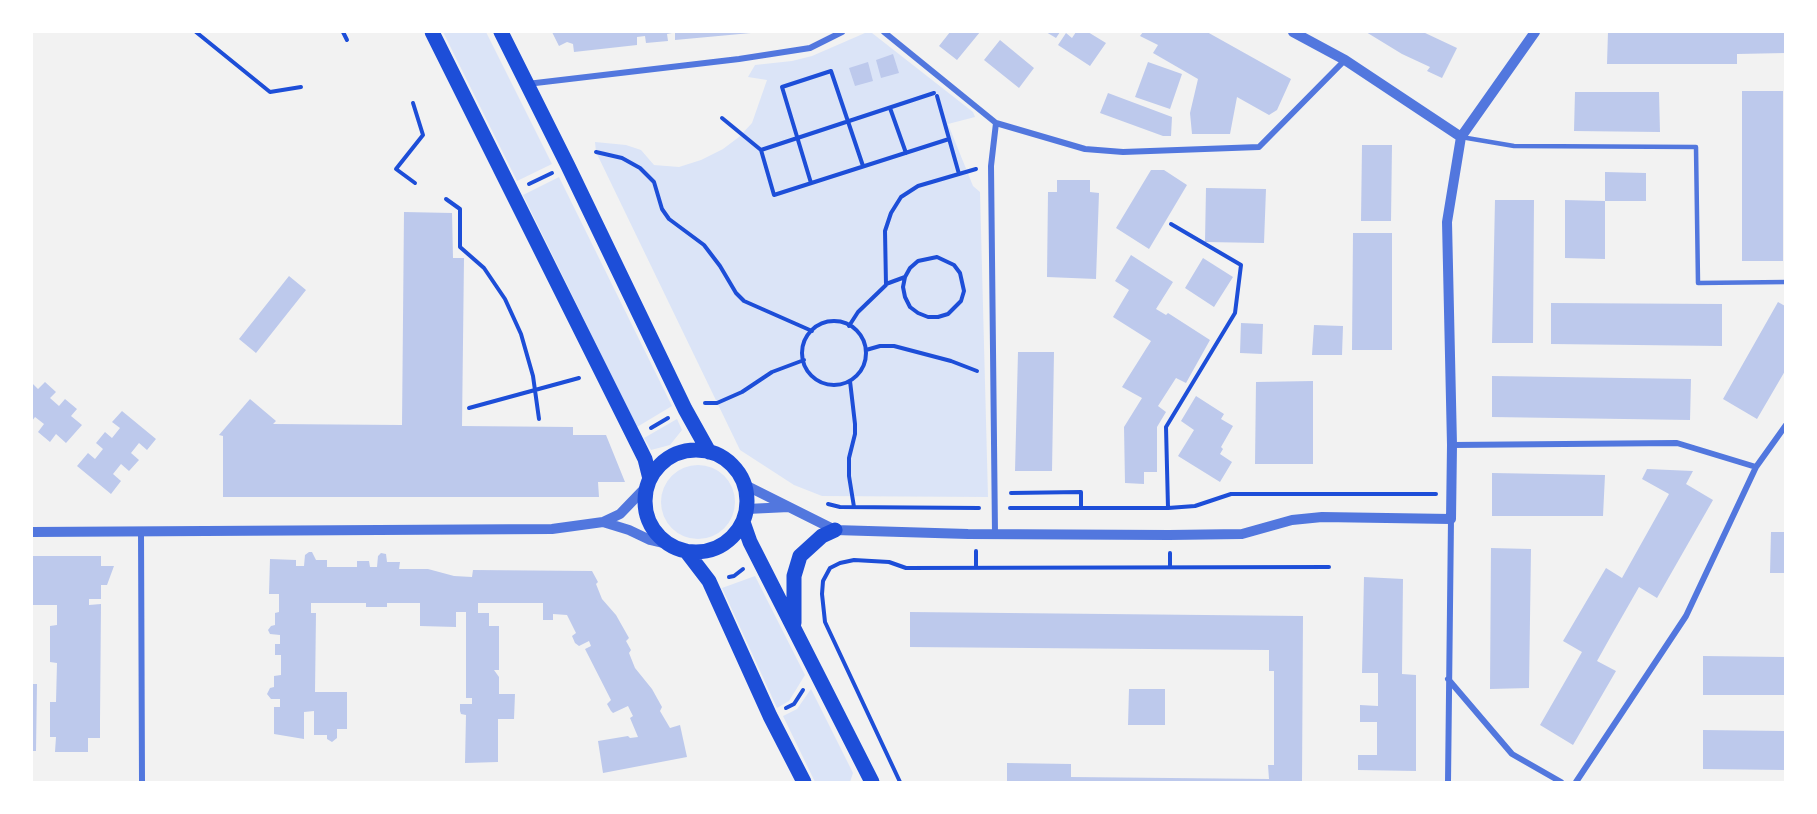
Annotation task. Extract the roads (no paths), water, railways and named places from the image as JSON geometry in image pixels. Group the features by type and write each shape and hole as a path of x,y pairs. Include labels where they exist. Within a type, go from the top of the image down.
{"main road":[{"path":"432,32 645,459 648,483 645,506 650,524 668,544 686,552 704,552 720,546 734,536 745,516"},
{"path":"501,32 685,409 709,452"},
{"path":"648,483 660,465 675,455 692,450 709,452 731,464 739,473 745,485 745,516 750,542 871,782"},
{"path":"794,626 794,576 800,556 822,536 835,530"},
{"path":"686,552 709,581 760,695 804,783"}],"street":[{"path":"526,84 739,59 810,48 842,32"},
{"path":"884,32 996,123 1085,149 1123,152 1258,147 1346,60"},
{"path":"1293,32 1346,60 1461,138"},
{"path":"1448,783 1452,445 1447,222 1461,138 1535,32"},
{"path":"995,534 991,166 996,123"},
{"path":"1576,783 1686,616 1756,466 1785,425"},
{"path":"1452,445 1677,443 1756,466"},
{"path":"32,532 552,530 603,522 620,514 648,483"},
{"path":"745,485 835,530 995,534 1242,534 1292,520 1322,517 1451,519"},
{"path":"745,516 789,507"},
{"path":"603,522 629,530 650,540 668,544"},
{"path":"141,530 142,783"},
{"path":"1448,678 1512,754 1561,783"}],"lane":[{"path":"1461,138 1514,146 1696,147 1698,284 1785,282"}]}
